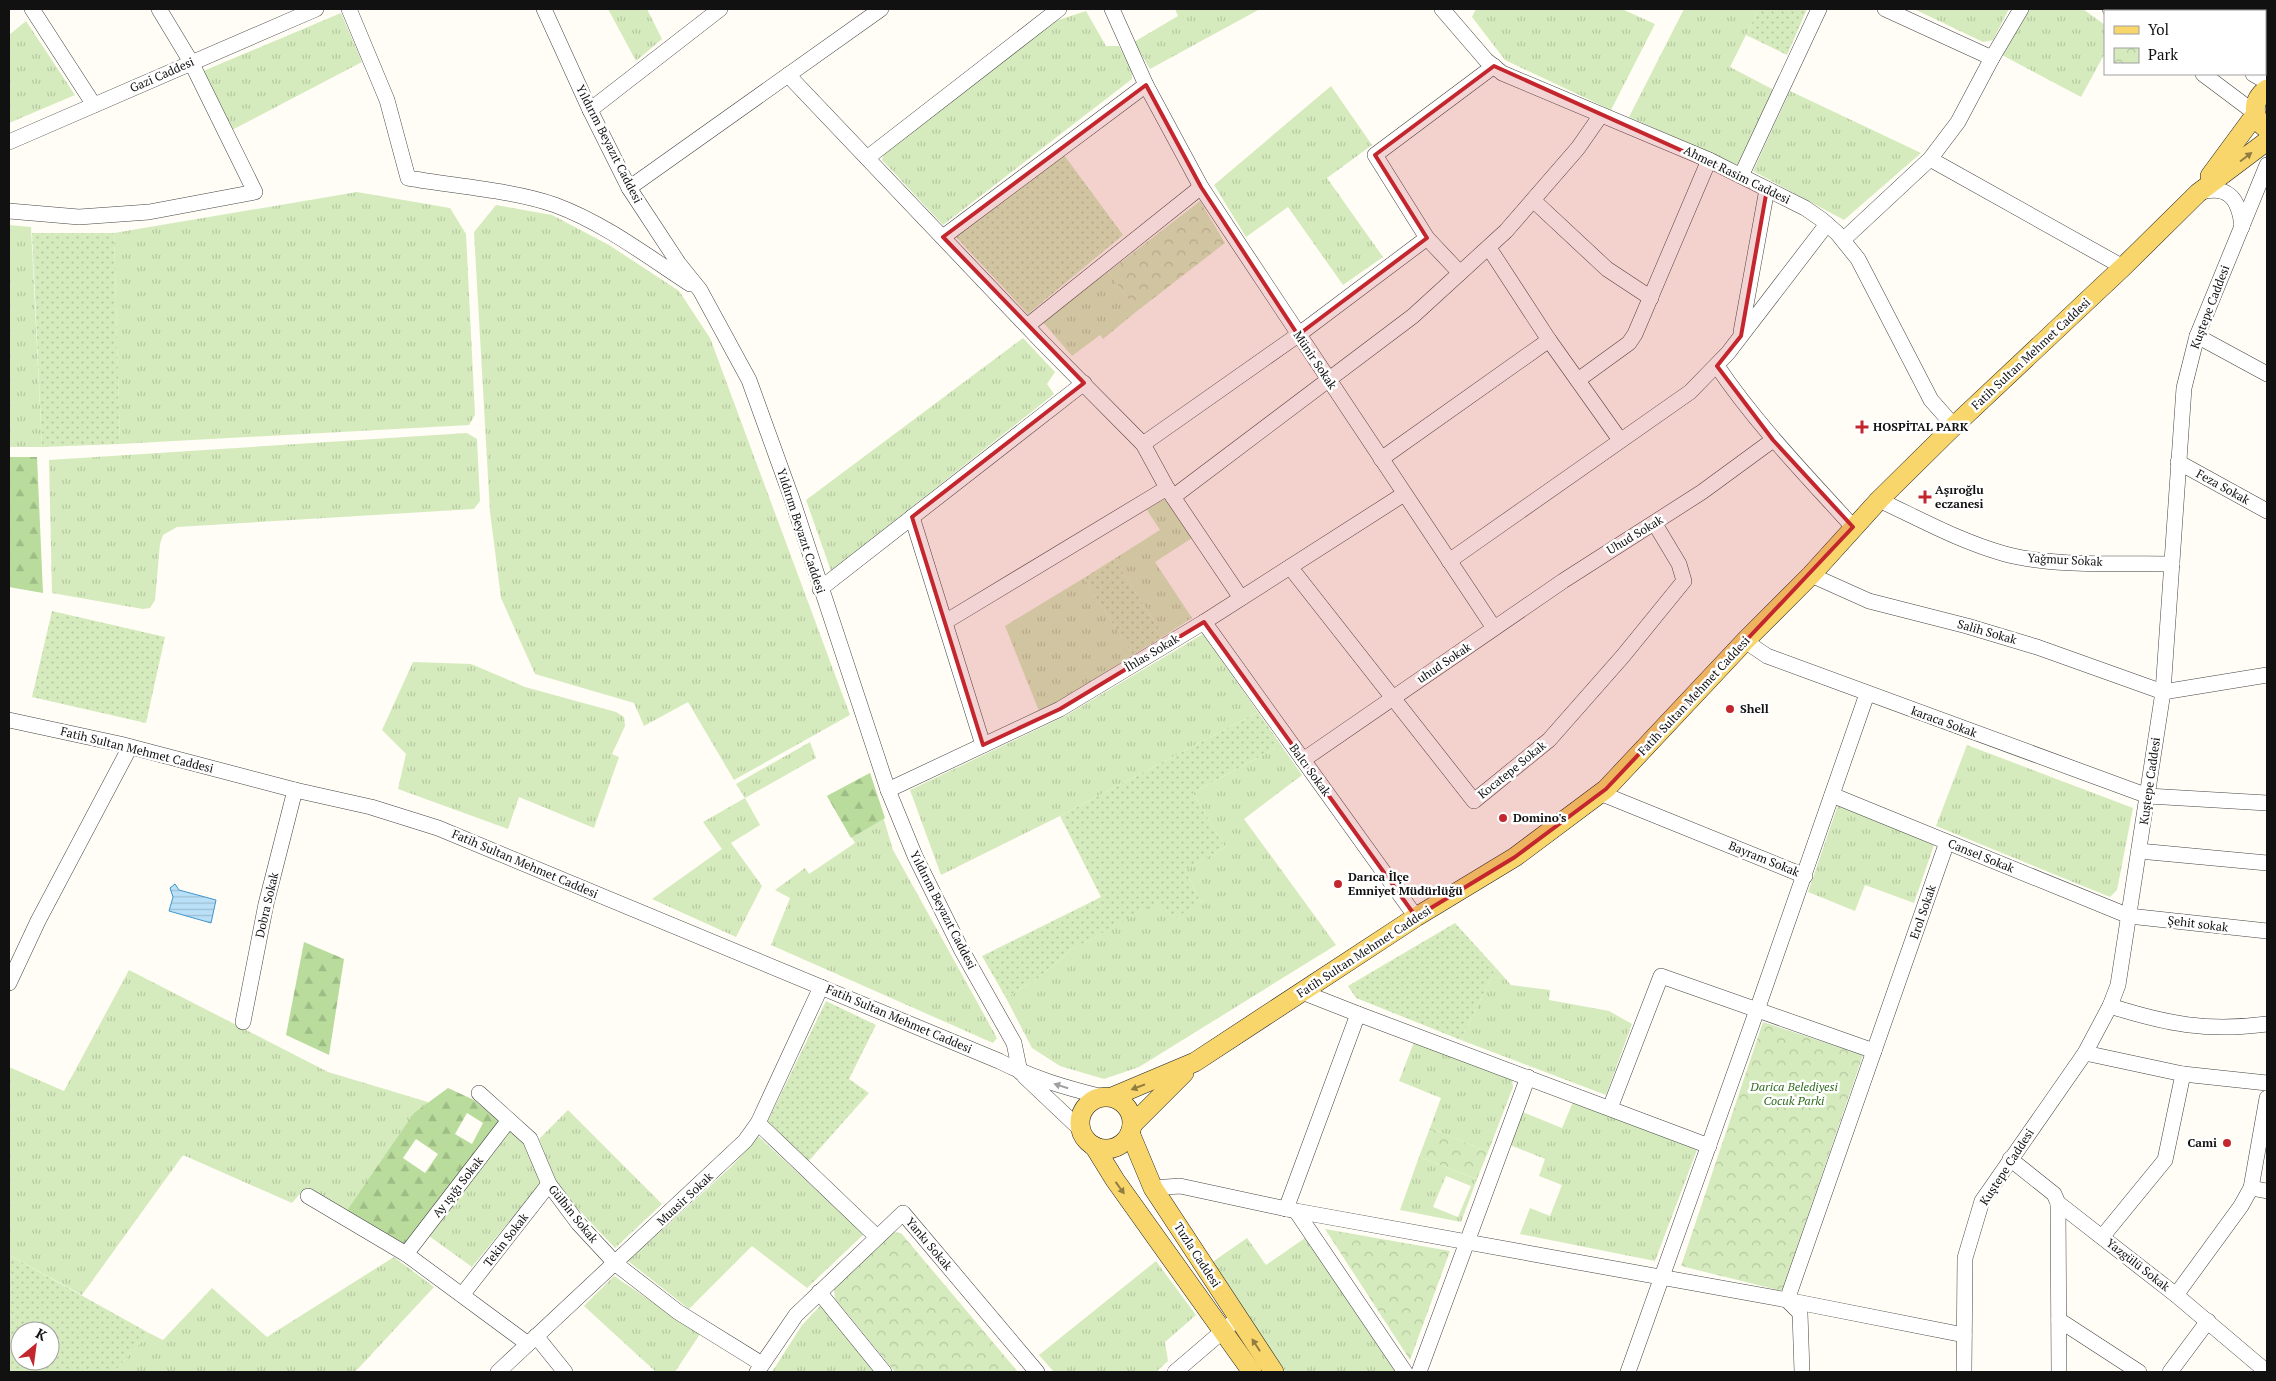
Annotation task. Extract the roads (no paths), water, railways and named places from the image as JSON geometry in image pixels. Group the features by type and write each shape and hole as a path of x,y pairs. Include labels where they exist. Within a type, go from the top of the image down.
{"main road":[{"name":"Fatih Sultan Mehmet Caddesi","path":"2198,193 2242,135 2255,114 2259,97 2267,89"},
{"path":"2255,114 2261,125 2267,129"},
{"name":"Fatih Sultan Mehmet Caddesi","path":"1108,1097 1195,1062 1416,917 1515,857 1600,793 1674,718 1745,641 1811,575 1853,527 1954,426 2123,267 2198,193 2267,141"},
{"path":"1131,1129 1127,1107 1108,1097 1089,1102 1084,1107 1079,1122 1083,1136 1094,1146 1111,1148 1119,1146 1131,1129 1195,1062"},
{"name":"Tuzla Caddesi","path":"1131,1129 1153,1188 1274,1372"},
{"name":"Tuzla Caddesi","path":"1094,1146 1115,1180 1252,1372"}],"street":[{"path":"32,9 94,105"},
{"path":"9,211 79,217 149,212 255,192 191,62 159,9"},
{"name":"Gazi Caddesi","path":"9,142 316,9"},
{"path":"350,9 387,100 408,178 521,196 554,205 619,238 700,290"},
{"name":"Yıldırım Beyazıt Caddesi","path":"544,9 590,110 629,188 679,264 700,290 749,380 792,500 888,790 927,881 961,949 1014,1043 1020,1072"},
{"path":"590,110 720,9"},
{"path":"629,188 881,9"},
{"path":"867,158 1059,9"},
{"name":"Münir Sokak","path":"1112,9 1146,85 1201,187 1494,628"},
{"path":"1741,176 1819,9"},
{"path":"1885,9 1992,58"},
{"path":"1843,240 1930,159 1958,122 2021,9"},
{"name":"Ahmet Rasim Caddesi","path":"1450,12 1494,66 1502,73 1710,160 1805,208 1827,224 1843,240 1871,282 1931,400 1954,426"},
{"path":"1460,273 1427,238 1375,155 1494,66"},
{"path":"788,75 1027,326 1144,444 1170,492 1241,598"},
{"path":"2204,75 2255,114"},
{"path":"2255,75 2267,82"},
{"path":"943,237 1146,85"},
{"path":"2236,101 2242,116 2242,135"},
{"path":"945,622 1170,492 1328,380 1413,316 1488,248 1533,200 1578,148 1601,115"},
{"path":"1930,159 2123,267"},
{"path":"1578,380 1629,343 1651,298 1710,160"},
{"name":"Kuştepe Caddesi","path":"1964,1372 1965,1258 1982,1202 2085,1053 2110,1006 2118,985 2163,692 2184,388 2196,336 2267,165"},
{"path":"1027,326 1201,187"},
{"path":"1741,336 1767,189"},
{"path":"2198,193 2216,190 2232,197 2239,208 2242,229"},
{"path":"1533,200 1607,269 1651,298"},
{"path":"1449,561 1620,440 1661,414 1717,366 1827,224"},
{"path":"1144,444 1298,335 1427,238"},
{"path":"1488,248 1549,340 1620,440"},
{"path":"2196,336 2267,374"},
{"path":"1381,459 1549,340"},
{"path":"1717,366 1738,397 1773,440 1853,527"},
{"path":"820,589 1084,383"},
{"name":"Uhud Sokak","path":"1494,628 1642,529 1655,524 1773,440"},
{"name":"Feza Sokak","path":"2178,462 2267,512"},
{"name":"İhlas Sokak","path":"888,790 1060,709 1204,622 1404,494"},
{"name":"Yağmur Sokak","path":"1880,500 1960,537 2004,554 2034,560 2172,564"},
{"path":"912,517 983,745"},
{"name":"Kocatepe Sokak","path":"1290,567 1474,801 1549,740 1629,649 1684,581 1679,564 1655,524"},
{"name":"Salih Sokak","path":"1811,575 1869,601 1967,626 2037,647 2163,692"},
{"name":"Balcı Sokak","path":"1204,622 1416,917"},
{"name":"uhud Sokak","path":"1393,697 1494,628"},
{"name":"karaca Sokak","path":"1745,641 1767,656 2148,796 2267,803"},
{"path":"2163,692 2267,676"},
{"name":"Bayram Sokak","path":"1600,793 1805,876 1867,694"},
{"path":"1304,760 1393,697"},
{"name":"Fatih Sultan Mehmet Caddesi","path":"9,720 130,747 295,790 371,807 438,828 999,1061 1020,1072 1066,1088 1108,1097"},
{"path":"9,983 38,921 130,747"},
{"name":"Dobra Sokak","path":"243,1022 266,904 295,790"},
{"name":"Cansel Sokak","path":"1832,796 2129,916"},
{"name":"Erol Sokak","path":"1787,1300 1947,842"},
{"path":"2139,851 2267,862"},
{"path":"1628,1372 1805,876"},
{"name":"Şehit sokak","path":"2129,916 2267,931"},
{"path":"1610,1108 1661,976 1874,1051"},
{"name":"Muasir Sokak","path":"498,1372 746,1141 758,1123 821,987"},
{"path":"1302,992 1709,1146"},
{"path":"2110,1006 2149,1018 2195,1027 2267,1024"},
{"path":"1291,1210 1358,1014"},
{"path":"2085,1053 2183,1074 2267,1083"},
{"name":"Fatih Sultan Mehmet Caddesi","path":"1020,1072 1080,1129"},
{"path":"2102,1237 2166,1160 2183,1074"},
{"path":"1419,1372 1528,1077"},
{"name":"Gülbin Sokak","path":"479,1093 530,1139 549,1184 578,1223 616,1264 678,1312 759,1368"},
{"path":"2176,1295 2241,1206 2251,1188 2267,1098"},
{"name":"Ay ışığı Sokak","path":"406,1254 509,1120"},
{"path":"758,1123 877,1237"},
{"name":"Yazgülü Sokak","path":"2010,1159 2054,1194 2058,1203 2176,1295 2267,1372"},
{"name":"Tekin Sokak","path":"462,1295 549,1184"},
{"path":"1153,1188 1180,1186 1291,1210 1787,1300 1964,1336"},
{"path":"2251,1188 2267,1191"},
{"path":"308,1196 406,1254 462,1295 532,1340 565,1372"},
{"path":"2058,1203 2059,1372"},
{"path":"1291,1210 1405,1372"},
{"name":"Yankı Sokak","path":"759,1368 796,1315 903,1213 1037,1372"},
{"path":"820,1292 884,1372"},
{"path":"1787,1300 1800,1313 1802,1372"},
{"path":"1175,1372 1238,1317"},
{"path":"2059,1320 2139,1372"},
{"path":"2170,1372 2208,1321"}],"water":[{"path":"175,884 179,890 216,900 211,923 169,911 173,897 170,888"}],"place":[{"name":"HOSPİTAL PARK","path":"1862,427"},
{"name":"Aşıroğlu eczanesi","path":"1925,497"},
{"name":"Shell","path":"1730,709"},
{"name":"Domino's","path":"1503,818"},
{"name":"Darıca İlçe Emniyet Müdürlüğü","path":"1338,884"},
{"name":"Cami","path":"2227,1143"}],"park label":[{"name":"Darica Belediyesi Cocuk Parki","path":"1794,1094"}]}
